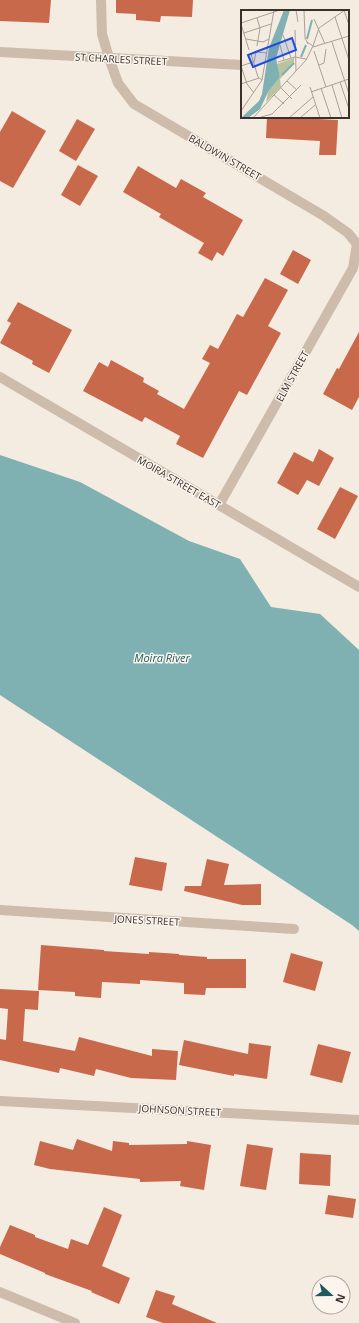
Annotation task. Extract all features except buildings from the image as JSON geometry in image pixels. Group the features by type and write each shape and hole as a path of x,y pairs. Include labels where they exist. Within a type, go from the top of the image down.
{"street":[{"name":"BALDWIN STREET","path":"101,0 102,34 109,58 118,83 134,104 324,216 348,232 356,244"},
{"name":"ST CHARLES STREET","path":"0,52 241,65"},
{"name":"ELM STREET","path":"219,505 353,268 356,244"},
{"name":"MOIRA STREET EAST","path":"0,377 359,587"},
{"name":"JONES STREET","path":"0,910 294,929"},
{"name":"JOHNSON STREET","path":"0,1101 359,1120"},
{"path":"0,1292 76,1323"}],"water":[{"name":"Moira River","path":"0,455 80,482 189,541 240,559 271,607 320,614 359,650 359,931 0,695"}]}
